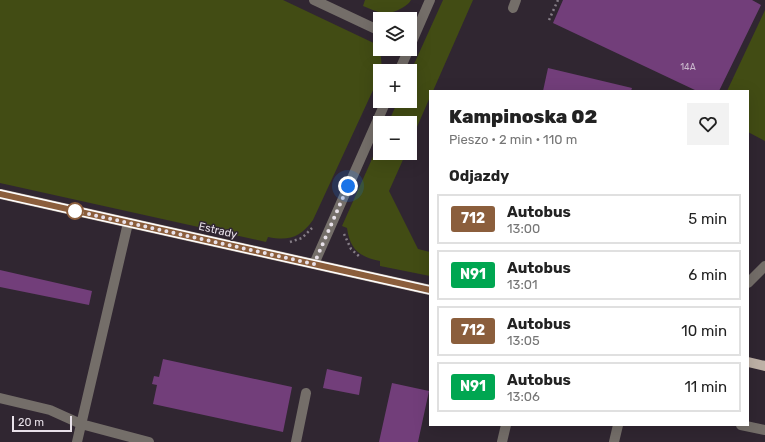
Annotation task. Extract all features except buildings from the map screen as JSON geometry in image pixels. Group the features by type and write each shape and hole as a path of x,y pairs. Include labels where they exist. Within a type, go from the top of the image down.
{"main road":[{"name":"Estrady","path":"0,194 429,290"},
{"path":"749,362 765,366"}],"street":[{"path":"314,0 373,28"},
{"path":"417,30 430,0"},
{"path":"314,264 383,108"},
{"path":"77,442 128,223"},
{"path":"749,282 765,266"},
{"path":"296,442 306,393"},
{"path":"0,398 50,410 81,424 149,442"},
{"path":"502,442 506,426"},
{"path":"614,442 618,426"},
{"path":"746,426 765,430"}],"path":[{"path":"549,20 558,0"}],"green space":[{"path":"0,0 283,0 373,43 373,56 381,56 382,64 373,64 373,90 313,220 303,231 294,237 282,239 268,237 266,242 0,183"},
{"path":"365,0 411,0 402,8 392,12 378,12 363,6"},
{"path":"443,0 473,0 433,90 429,90 429,99 417,127 417,116 391,116 395,108 417,108 417,64 414,64"},
{"path":"765,10 765,141 749,133 749,90 727,90"},
{"path":"373,157 373,160 403,160 389,191 418,249 429,252 429,276 380,266 380,261 362,255 353,247 348,236 347,228 342,226"}],"bus line":[{"name":"712","path":"0,194 429,290"}],"route":[{"path":"75,211 314,264 348,186"}]}
